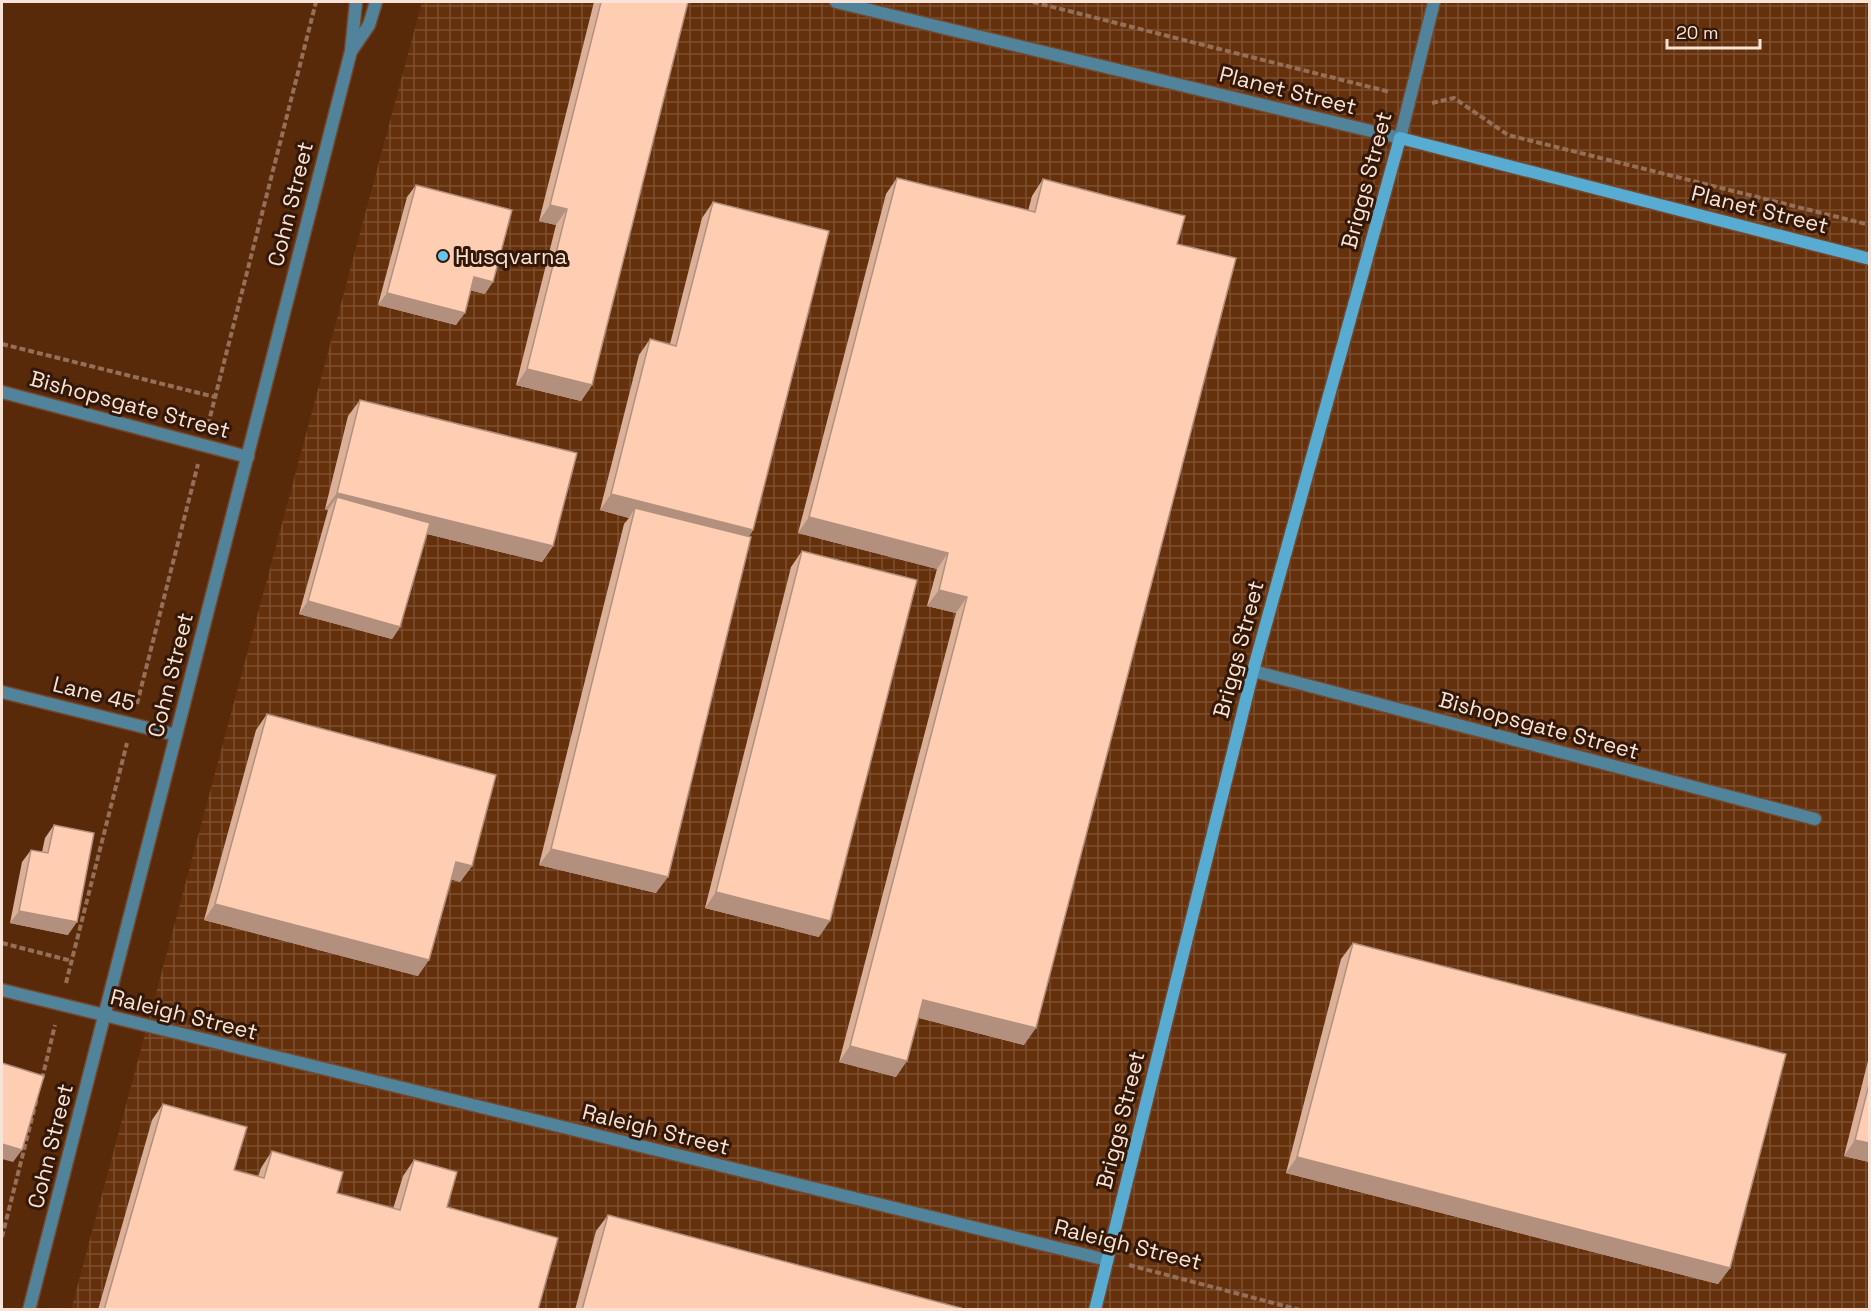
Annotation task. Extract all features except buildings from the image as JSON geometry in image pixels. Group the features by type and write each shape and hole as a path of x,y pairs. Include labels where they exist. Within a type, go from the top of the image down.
{"street":[{"name":"Cohn Street","path":"29,1310 351,51 356,2"},
{"name":"Cohn Street","path":"351,51 369,25 376,2"},
{"name":"Planet Street","path":"836,2 1400,138 1869,258"},
{"name":"Briggs Street","path":"1095,1310 1253,671 1400,138 1434,2"},
{"name":"Bishopsgate Street","path":"2,392 248,457"},
{"name":"Bishopsgate Street","path":"1253,671 1815,819"},
{"name":"Lane 45","path":"2,692 176,735"},
{"name":"Raleigh Street","path":"2,990 1107,1260"}],"path":[{"path":"2,1237 315,2"},
{"path":"1033,2 1434,103 1454,98 1508,135 1869,225"},
{"path":"2,344 215,397"},
{"path":"2,943 72,962"},
{"name":"Raleigh Street","path":"1107,1260 1300,1310"}],"shaded area":[{"path":"422,2 1869,2 1869,1309 71,1310"}],"place":[{"name":"Husqvarna","path":"443,256"}]}
